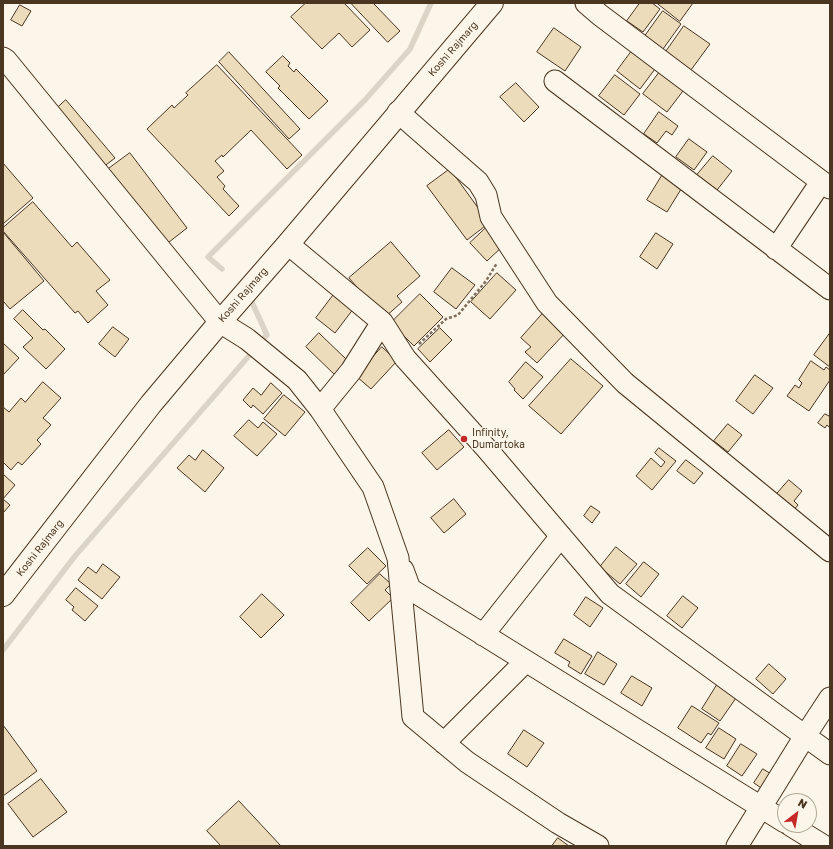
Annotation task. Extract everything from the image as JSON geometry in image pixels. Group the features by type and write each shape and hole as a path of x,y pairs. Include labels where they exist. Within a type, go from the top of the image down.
{"main road":[{"name":"Koshi Rajmarg","path":"3,595 151,404 492,3"}],"street":[{"path":"586,3 826,185 776,249"},
{"path":"3,58 220,322 247,339 297,380 320,409 373,487 410,589 777,817"},
{"path":"555,81 830,289"},
{"path":"398,112 478,182 486,195 491,217 547,303 624,383 830,551"},
{"path":"288,244 382,322 404,358 486,448 610,594 830,754"},
{"path":"320,409 351,371 382,322"},
{"path":"483,635 561,536"},
{"path":"398,558 413,717 467,762 558,823 598,846"},
{"path":"444,743 526,661"},
{"path":"738,846 830,698"},
{"path":"803,833 824,846"}],"path":[{"path":"404,358 446,319 458,314 486,281 496,265 510,248"}],"building":[{"path":"306,3 344,3 370,30 352,47 339,33 322,49 291,17"},
{"path":"351,3 373,3 400,31 388,42"},
{"path":"640,3 652,3 660,9 643,32 627,21"},
{"path":"657,3 693,3 680,21"},
{"path":"20,5 31,11 22,26 11,20"},
{"path":"663,11 681,24 663,49 645,36"},
{"path":"684,26 710,44 688,74 663,56"},
{"path":"554,28 581,47 565,71 537,52"},
{"path":"634,48 658,65 640,89 617,71"},
{"path":"229,52 300,129 289,139 219,62"},
{"path":"283,56 290,63 288,66 294,72 296,69 328,101 309,119 278,88 280,86 266,72"},
{"path":"217,65 302,155 287,169 251,130 223,157 222,155 215,161 224,171 217,177 225,186 223,189 239,206 229,216 147,129 172,105 174,108 188,95 186,93"},
{"path":"662,69 686,87 667,112 643,94"},
{"path":"615,75 640,94 624,115 599,96"},
{"path":"516,83 539,107 524,122 500,97"},
{"path":"66,100 115,158 102,168 54,111"},
{"path":"659,112 678,126 672,135 666,131 657,143 644,134"},
{"path":"689,139 707,152 694,170 676,157"},
{"path":"130,153 187,228 164,246 107,170"},
{"path":"713,156 732,171 717,190 697,175"},
{"path":"3,163 33,198 3,224"},
{"path":"450,169 489,223 467,240 427,186"},
{"path":"663,174 683,186 667,212 647,200"},
{"path":"33,202 72,247 77,242 110,280 96,291 108,305 88,323 78,311 75,313 3,231 3,228"},
{"path":"487,227 504,245 487,261 470,243"},
{"path":"3,232 44,281 10,309 3,301"},
{"path":"656,233 673,244 657,269 640,257"},
{"path":"391,242 420,276 397,296 402,302 384,318 349,278"},
{"path":"452,268 475,285 456,309 434,292"},
{"path":"497,273 516,290 490,319 471,302"},
{"path":"338,289 357,304 335,333 316,318"},
{"path":"420,294 443,317 414,346 391,323"},
{"path":"23,310 65,349 46,369 23,347 33,338 14,319"},
{"path":"545,311 567,331 537,363 525,352 531,347 521,338"},
{"path":"113,327 129,339 115,357 99,344"},
{"path":"440,328 452,340 430,362 418,349"},
{"path":"319,333 348,361 335,375 306,347"},
{"path":"830,333 830,367 814,355"},
{"path":"3,343 19,358 3,375"},
{"path":"382,347 397,361 371,389 356,376"},
{"path":"571,359 603,386 561,434 529,406"},
{"path":"811,361 824,370 826,367 830,370 830,380 809,411 787,396 795,385 799,388 802,383 799,380"},
{"path":"526,362 543,377 523,399 514,390 515,389 509,382"},
{"path":"755,375 773,388 753,414 736,401"},
{"path":"43,382 61,398 43,418 51,425 37,440 41,444 22,465 18,462 11,470 3,462 3,407 9,412 21,398 25,402"},
{"path":"271,383 282,393 263,414 253,405 251,408 243,400 253,388 261,395"},
{"path":"284,395 305,412 285,436 264,419"},
{"path":"825,414 829,416 830,414 830,428 827,425 825,428 818,423"},
{"path":"249,420 258,428 263,422 277,434 257,456 234,436"},
{"path":"728,424 742,435 728,452 714,441"},
{"path":"449,430 464,447 437,470 422,453"},
{"path":"659,448 676,461 652,490 636,476 651,458 661,467 665,462 655,453"},
{"path":"203,450 224,468 205,492 177,468 189,455 195,460"},
{"path":"686,460 703,473 694,484 677,471"},
{"path":"3,474 15,485 3,499"},
{"path":"789,480 802,491 794,501 798,505 793,511 775,496"},
{"path":"3,499 10,505 3,513"},
{"path":"454,499 466,514 444,533 431,518"},
{"path":"591,506 600,512 592,523 584,516"},
{"path":"616,547 637,564 620,584 600,567"},
{"path":"368,548 386,566 367,584 349,566"},
{"path":"644,562 659,574 641,597 626,584"},
{"path":"103,564 120,577 102,599 78,580 88,567 96,573"},
{"path":"380,574 391,584 385,590 393,598 369,621 351,603"},
{"path":"76,588 98,606 85,621 72,610 74,607 66,600"},
{"path":"262,594 284,615 261,638 240,617"},
{"path":"683,596 698,608 682,628 667,616"},
{"path":"586,597 603,608 590,627 574,615"},
{"path":"564,639 592,656 581,674 568,666 570,662 555,653"},
{"path":"598,652 617,664 604,685 585,674"},
{"path":"769,664 786,679 773,694 756,679"},
{"path":"632,676 652,688 642,706 621,693"},
{"path":"717,685 736,698 720,721 702,709"},
{"path":"692,706 719,723 711,735 708,733 701,743 678,728"},
{"path":"3,725 37,771 3,796"},
{"path":"719,728 736,739 724,759 706,748"},
{"path":"524,730 544,743 527,767 508,754"},
{"path":"741,744 757,754 742,776 727,766"},
{"path":"763,769 773,775 764,790 754,783"},
{"path":"41,779 67,812 33,837 8,804"},
{"path":"239,801 281,846 221,846 207,831"},
{"path":"558,838 569,846 552,846"}],"waterway":[{"path":"222,269 208,257 365,100 410,49 431,3"},
{"path":"251,300 267,335 261,341"},
{"path":"3,650 75,556 248,357"}],"place":[{"name":"Infinity, Dumartoka","path":"464,439"}]}
